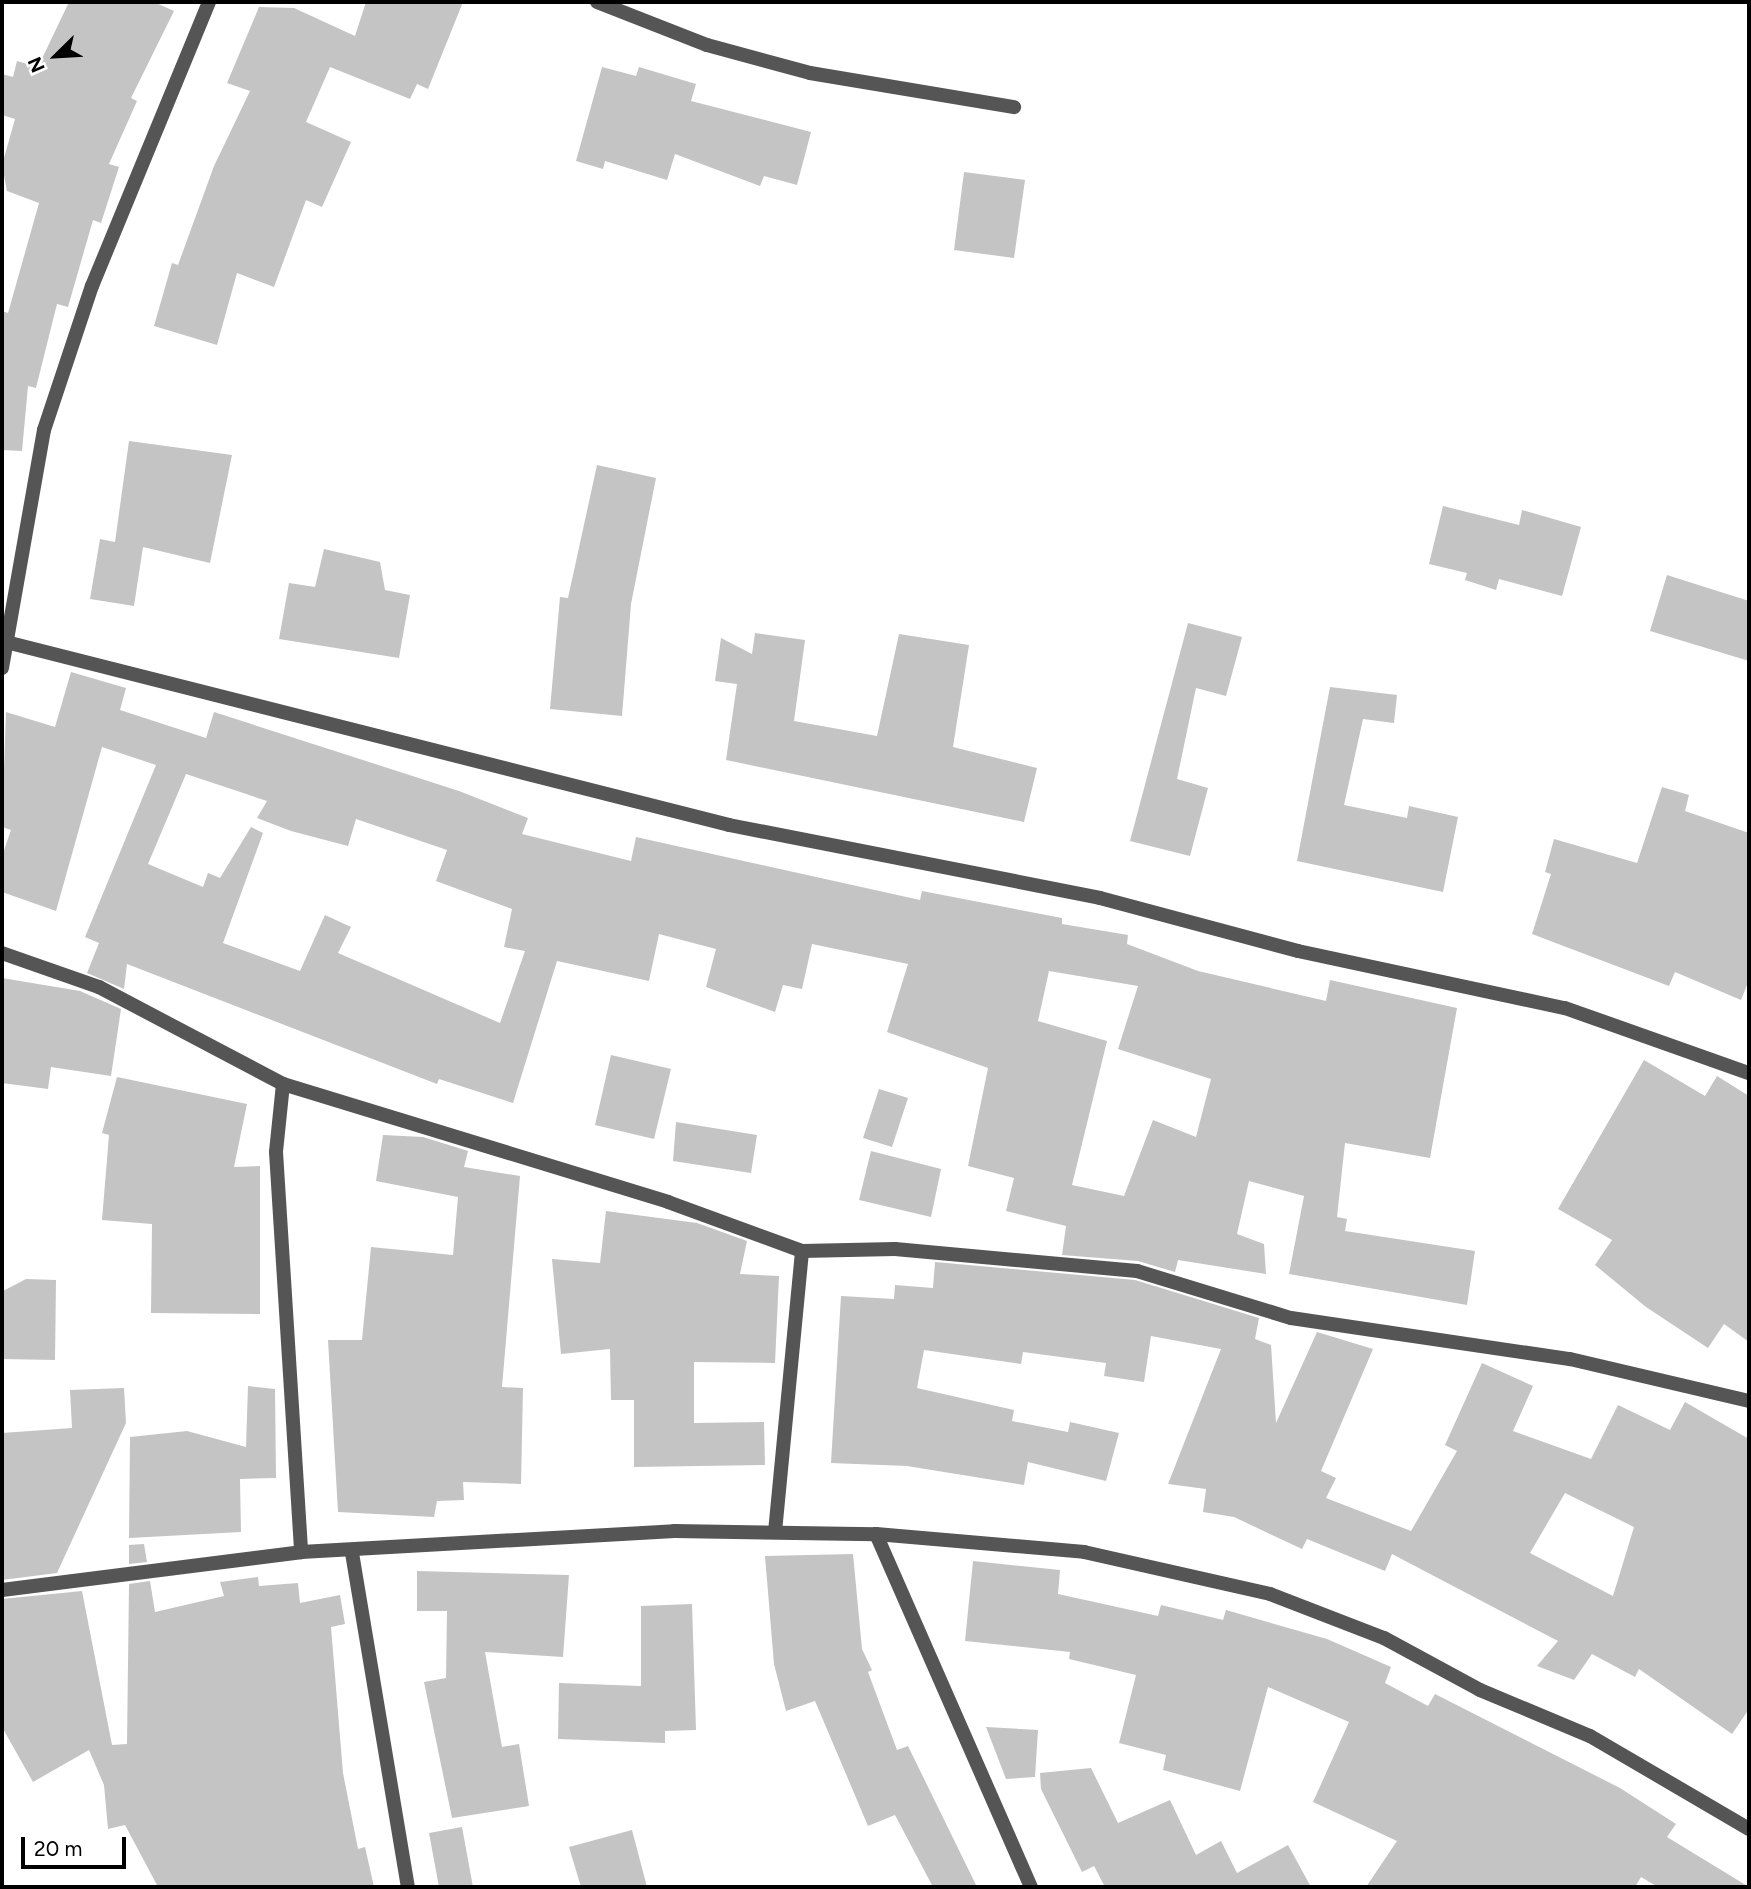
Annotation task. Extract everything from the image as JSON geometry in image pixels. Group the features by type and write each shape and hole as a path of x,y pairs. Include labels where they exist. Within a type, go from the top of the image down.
{"street":[{"path":"2,668 10,643 44,430 92,286 209,2"},
{"path":"597,2 706,45 810,73 1014,107"},
{"path":"10,643 729,825 1100,898 1298,951 1565,1008 1749,1073"},
{"path":"2,953 99,987 283,1084 668,1202 802,1251 895,1249 1137,1271 1292,1318 1570,1359 1749,1402"},
{"path":"283,1084 276,1152 301,1552"},
{"path":"775,1532 802,1251"},
{"path":"2,1590 301,1552 352,1553 674,1531 876,1534 1084,1552 1270,1594 1384,1638 1480,1690 1590,1736 1749,1829"},
{"path":"876,1534 1031,1887"},
{"path":"352,1553 408,1887"}],"building":[{"path":"69,2 154,2 174,11 131,98 137,101 109,164 119,167 101,223 93,220 68,307 57,304 36,388 28,386 22,451 2,450 2,311 8,313 39,203 7,191 2,165 15,119 2,115 2,74 13,77 17,61 38,67"},
{"path":"366,2 463,2 428,89 417,84 410,99 330,67 306,122 351,142 322,207 306,200 274,287 237,273 217,345 154,326 172,263 178,265 214,166 250,91 227,83 259,7 294,8 355,36"},
{"path":"602,67 636,76 639,67 696,84 691,101 811,132 797,185 764,176 760,186 675,154 667,180 605,161 603,169 576,161"},
{"path":"964,172 1025,180 1014,258 954,250"},
{"path":"129,441 232,455 210,563 143,547 134,606 90,599 100,539 115,542"},
{"path":"597,465 656,478 631,604 622,716 550,709 560,597 568,598"},
{"path":"1443,506 1519,525 1522,510 1581,527 1562,596 1499,579 1496,590 1465,580 1467,573 1429,564"},
{"path":"324,549 380,562 385,590 410,595 399,658 279,639 289,583 315,587"},
{"path":"1667,575 1749,601 1749,661 1650,631"},
{"path":"1188,623 1242,637 1226,696 1196,688 1177,779 1208,788 1190,856 1130,841"},
{"path":"755,633 805,640 794,721 877,736 899,634 969,645 953,747 1037,768 1024,822 726,760 737,684 715,681 721,638 752,654"},
{"path":"71,672 126,688 120,710 206,738 214,712 459,791 528,818 522,834 631,861 636,837 920,900 922,891 1062,918 1062,924 1128,935 1127,944 1198,971 1326,1001 1330,980 1457,1008 1430,1158 1345,1143 1337,1217 1347,1219 1345,1231 1475,1251 1467,1305 1289,1274 1304,1196 1249,1181 1237,1234 1264,1244 1266,1274 1178,1260 1175,1272 1138,1261 1062,1255 1066,1226 1006,1211 1014,1178 968,1166 988,1068 887,1032 908,964 812,944 802,989 783,985 775,1012 706,987 716,949 659,934 649,981 557,961 513,1103 439,1079 437,1084 127,964 124,989 87,973 99,943 85,937 156,765 102,747 56,911 2,892 2,856 11,830 2,827 6,712 55,727","holes":["186,774 267,801 257,818 291,831 348,846 356,819 447,850 436,881 512,909 504,947 525,951 500,1023 338,953 351,927 325,915 300,971 223,943 263,833 251,827 220,878 208,873 203,887 148,864","1049,971 1138,986 1118,1049 1211,1079 1196,1137 1153,1120 1124,1196 1072,1185 1107,1041 1038,1021"]},
{"path":"1330,687 1397,695 1394,723 1363,719 1344,805 1407,818 1409,806 1458,817 1443,892 1297,861"},
{"path":"1662,787 1689,795 1685,811 1749,833 1749,980 1741,1000 1675,972 1669,986 1532,934 1551,874 1545,872 1554,839 1637,863"},
{"path":"2,978 80,991 121,1009 111,1076 51,1067 48,1089 2,1083"},
{"path":"611,1055 671,1069 654,1139 595,1125"},
{"path":"1644,1060 1705,1096 1717,1076 1749,1096 1749,1342 1724,1324 1708,1348 1646,1307 1595,1265 1612,1240 1558,1209"},
{"path":"117,1077 247,1104 234,1167 260,1166 260,1314 151,1313 152,1224 102,1220 109,1135 102,1133"},
{"path":"879,1089 908,1098 892,1147 863,1138"},
{"path":"676,1122 757,1135 751,1173 673,1161"},
{"path":"383,1135 423,1137 468,1151 464,1167 520,1176 502,1387 523,1388 521,1484 463,1482 464,1500 437,1501 434,1517 338,1512 328,1340 362,1340 371,1247 453,1255 458,1197 376,1181"},
{"path":"871,1151 941,1169 931,1217 859,1200"},
{"path":"606,1211 697,1223 747,1241 740,1274 779,1276 775,1363 694,1362 694,1423 764,1422 765,1465 634,1467 634,1400 611,1400 610,1349 561,1354 552,1259 600,1263"},
{"path":"935,1262 1135,1280 1259,1318 1255,1339 1271,1345 1276,1423 1317,1332 1373,1349 1321,1471 1336,1478 1326,1498 1411,1531 1457,1451 1445,1445 1482,1363 1533,1386 1513,1431 1591,1459 1618,1405 1670,1430 1685,1402 1749,1439 1749,1709 1732,1734 1639,1669 1635,1677 1592,1654 1574,1680 1537,1666 1558,1641 1392,1554 1385,1571 1307,1539 1302,1549 1234,1517 1203,1512 1206,1489 1168,1484 1221,1349 1151,1336 1144,1382 1104,1376 1106,1363 1023,1352 1021,1364 924,1350 917,1388 1014,1410 1012,1421 1068,1432 1070,1422 1119,1433 1106,1481 1028,1462 1024,1485 907,1466 831,1463 841,1296 894,1299 895,1285 933,1288","holes":["1565,1493 1634,1527 1613,1596 1530,1553"]},
{"path":"26,1279 56,1280 55,1360 2,1359 3,1291"},
{"path":"248,1386 275,1389 276,1478 240,1479 241,1532 129,1538 130,1437 187,1431 246,1447"},
{"path":"124,1388 126,1423 57,1573 2,1580 2,1433 72,1428 70,1390"},
{"path":"144,1544 147,1562 129,1564 129,1545"},
{"path":"853,1554 862,1649 872,1670 868,1672 897,1750 908,1746 977,1887 933,1887 895,1815 868,1826 815,1701 786,1711 774,1664 765,1556"},
{"path":"973,1561 1060,1570 1058,1594 1158,1616 1161,1605 1223,1620 1226,1610 1327,1639 1391,1667 1385,1683 1428,1706 1435,1694 1620,1788 1676,1824 1667,1837 1749,1887 1658,1887 1641,1877 1635,1887 1366,1887 1397,1841 1313,1802 1349,1722 1268,1687 1240,1791 1163,1770 1166,1755 1119,1743 1136,1675 1069,1659 1070,1652 965,1641"},
{"path":"417,1571 569,1575 563,1657 485,1652 502,1747 519,1744 529,1806 452,1818 424,1682 446,1678 447,1611 417,1611"},
{"path":"258,1577 259,1586 298,1583 300,1603 340,1595 345,1624 331,1627 343,1773 358,1849 365,1847 374,1887 158,1887 125,1825 108,1829 104,1785 89,1750 33,1782 2,1727 2,1599 82,1591 112,1745 127,1744 129,1584 150,1581 155,1612 224,1596 220,1582"},
{"path":"692,1604 696,1730 665,1731 665,1743 558,1739 559,1683 641,1686 641,1606"},
{"path":"986,1727 1038,1730 1035,1777 1006,1779"},
{"path":"1091,1768 1118,1823 1170,1800 1196,1855 1221,1841 1237,1873 1288,1845 1311,1887 1105,1887 1094,1866 1082,1872 1041,1789 1040,1773"},
{"path":"462,1827 473,1887 439,1887 429,1833"},
{"path":"632,1830 647,1887 581,1887 569,1847"}]}
